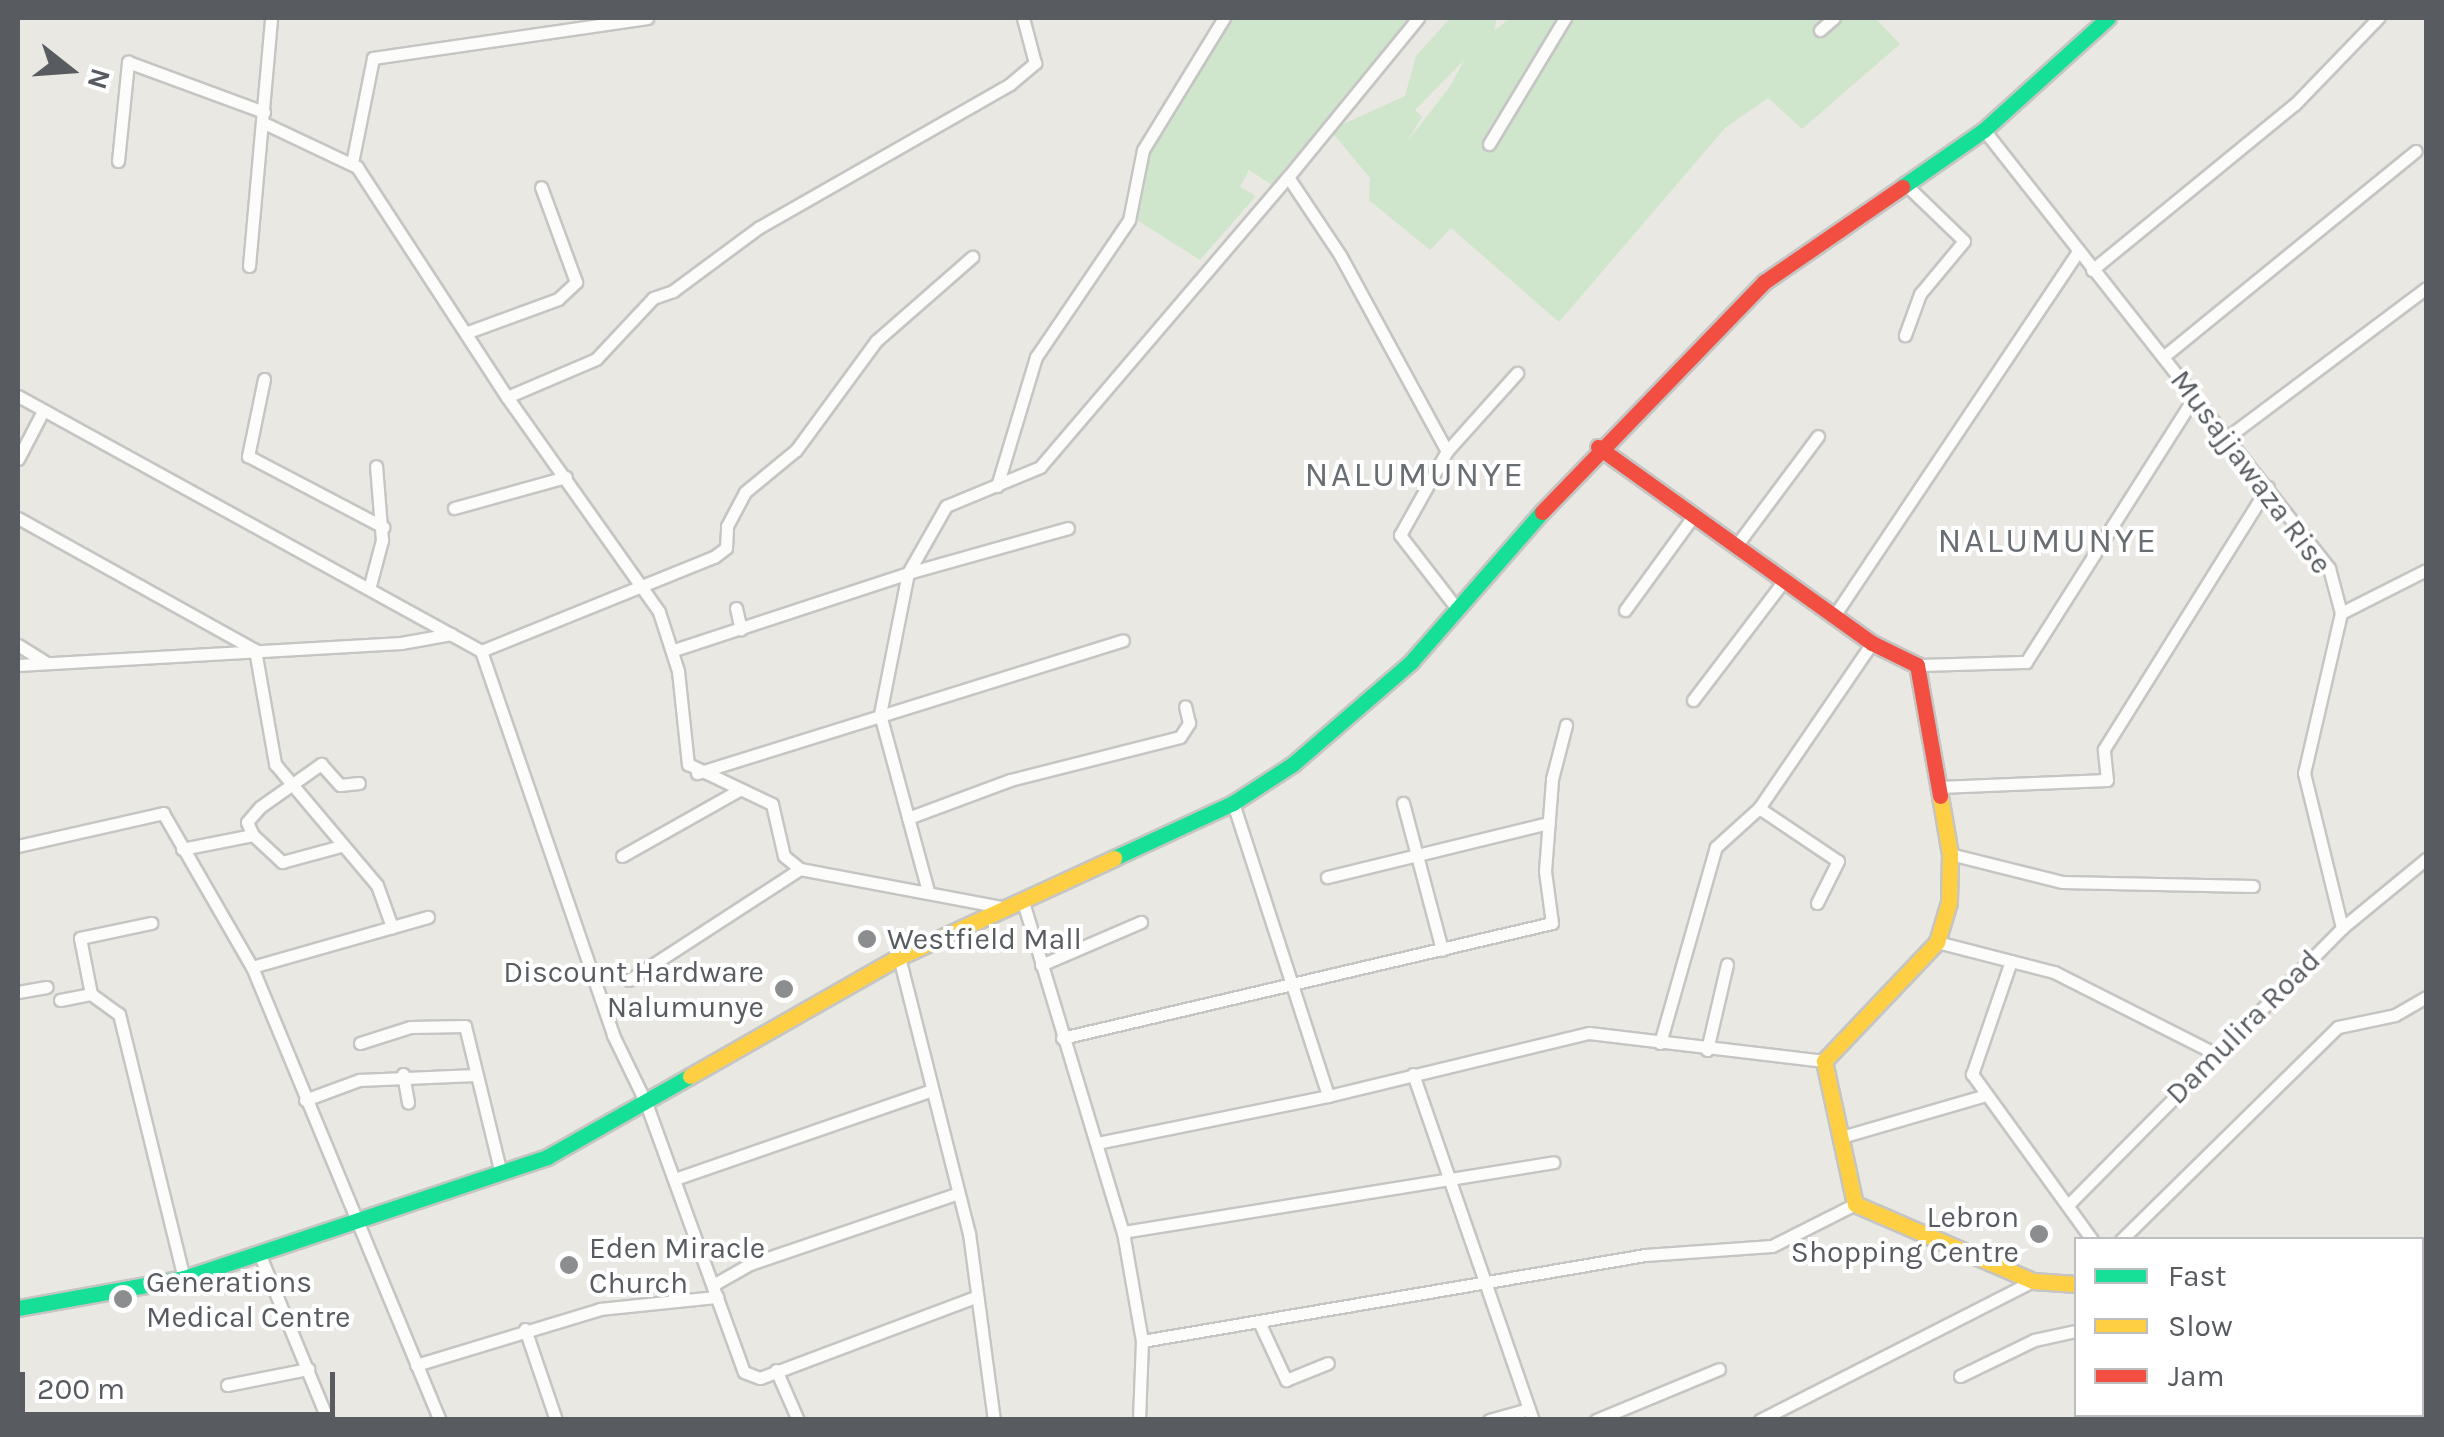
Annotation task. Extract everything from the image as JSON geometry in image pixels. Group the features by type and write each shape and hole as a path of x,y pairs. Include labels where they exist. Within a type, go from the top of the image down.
{"street":[{"path":"250,266 271,18"},
{"path":"352,162 374,58 647,18"},
{"path":"506,397 596,359 653,298 673,290 758,228 1010,84 1035,63 1023,18"},
{"path":"998,486 1036,358 1129,220 1143,150 1224,18"},
{"path":"928,891 880,714 908,573 946,506 1040,467 1418,18"},
{"path":"1489,144 1565,18"},
{"path":"1820,30 1834,18"},
{"path":"18,1308 184,1278 501,1174 646,1103 899,958 1018,907 1233,804 1339,728 1458,610 1598,447 1786,263 1984,130 2108,18"},
{"path":"2092,270 2295,104 2378,18"},
{"path":"118,161 128,62 265,118 352,162 468,332 506,397 643,590 674,650 686,757 697,774 772,804 784,856 800,869 1018,907"},
{"name":"Musajjawaza Rise","path":"1984,130 2077,253 2229,436 2329,568 2342,613 2304,773 2342,928"},
{"path":"2163,357 2416,152"},
{"path":"1288,177 1340,255 1447,451"},
{"path":"1904,183 1964,241 1920,294 1906,335"},
{"path":"468,332 558,298 576,282 541,187"},
{"path":"1834,616 2077,253"},
{"path":"481,650 643,590 726,548 727,526 745,492 796,450 876,341 972,257"},
{"path":"2229,436 2426,288"},
{"path":"1458,610 1400,535 1447,451 1517,373"},
{"path":"264,379 248,456 383,527"},
{"path":"18,396 481,650 612,1035 646,1103 744,1372 760,1378 976,1297"},
{"path":"1598,447 1872,643 1917,665 2026,662 2194,397"},
{"path":"18,459 44,411"},
{"path":"1736,546 1818,436"},
{"path":"370,589 383,527 376,466"},
{"path":"454,508 566,477"},
{"path":"1939,787 2107,780 2104,749 2268,488"},
{"path":"1625,610 1694,514"},
{"path":"18,518 255,650"},
{"path":"674,650 908,573 1068,528"},
{"path":"2342,613 2426,570"},
{"path":"1693,700 1783,582"},
{"path":"736,608 741,628"},
{"path":"18,665 451,634"},
{"path":"697,774 1123,640"},
{"path":"1660,1043 1716,848 1760,808 1872,643"},
{"path":"18,646 46,664"},
{"path":"255,650 267,738 290,784 377,884 392,927"},
{"path":"1824,1062 1936,942 1948,902 1950,854 1917,665"},
{"path":"908,818 1010,780 1180,737 1189,723 1185,706"},
{"path":"1062,1038 1298,988 1552,924 1545,872 1554,760 1566,725"},
{"path":"340,846 282,862 252,835 247,822 290,784 321,764 340,785 359,783"},
{"path":"622,856 739,790"},
{"path":"1403,802 1442,950"},
{"path":"1233,804 1298,988 1328,1096"},
{"path":"1760,808 1838,861 1817,903"},
{"path":"18,846 163,813 252,968 353,1222 440,1420"},
{"path":"1327,877 1549,823"},
{"path":"183,849 252,835"},
{"path":"1950,854 2062,882 2253,886"},
{"name":"Damulira Road","path":"2068,1205 2342,928 2426,859"},
{"path":"630,980 800,869"},
{"path":"1018,907 1041,964 1123,1232 1142,1341 1140,1420"},
{"path":"252,968 428,917"},
{"path":"1041,964 1141,922"},
{"path":"151,923 80,938 91,994 119,1014 184,1278"},
{"path":"1936,942 2011,961 2097,991 2216,1054"},
{"path":"899,958 958,1193 994,1420"},
{"path":"2011,961 1972,1069 1982,1096 2090,1237"},
{"path":"1708,1050 1727,964"},
{"path":"18,992 48,987"},
{"path":"60,1000 91,994"},
{"path":"2124,1237 2338,1027 2395,1014 2426,998"},
{"path":"360,1042 410,1027 462,1025 501,1174"},
{"path":"1097,1143 1328,1096 1589,1033 1824,1062"},
{"path":"1824,1062 1846,1136 1855,1204"},
{"path":"305,1100 359,1080 404,1074 476,1075"},
{"path":"404,1074 408,1102"},
{"path":"1413,1074 1452,1177 1531,1414 1490,1420"},
{"path":"675,1180 932,1090"},
{"path":"1846,1136 1982,1096"},
{"path":"1123,1232 1553,1162"},
{"path":"416,1366 525,1329 600,1309 715,1291 750,1264 958,1193"},
{"path":"1142,1341 1488,1286 1645,1255 1772,1246 1855,1204 2033,1280 2074,1284"},
{"path":"259,1253 328,1420"},
{"path":"1760,1420 2033,1280"},
{"path":"1260,1324 1286,1380 1328,1363"},
{"path":"525,1329 556,1420"},
{"path":"1960,1376 2034,1340 2074,1331"},
{"path":"227,1385 308,1369"},
{"path":"1596,1420 1720,1369"},
{"path":"776,1370 798,1420"}],"green space":[{"path":"1230,18 1409,18 1272,185 1249,170 1240,187 1256,196 1200,260 1137,220 1149,152"},
{"path":"1450,18 1496,18 1495,30 1510,18 1875,18 1900,44 1802,129 1768,98 1725,128 1559,322 1451,228 1430,250 1369,200 1370,178 1330,130 1405,96 1416,56","holes":["1465,59 1449,88 1406,143 1422,117 1415,110"]}],"traffic: fast":[{"path":"1902,187 1984,130 2108,18"},
{"path":"1114,858 1233,803 1293,764 1411,662 1542,512"},
{"path":"18,1308 184,1278 547,1157 690,1076"}],"traffic: slow":[{"path":"1940,796 1950,854 1949,902 1937,942 1824,1061 1855,1204 2033,1281 2074,1284"},
{"path":"690,1076 899,957 1114,858"}],"traffic: jam":[{"path":"1542,512 1764,282 1902,187"},
{"path":"1598,447 1872,643 1917,665 1940,796"},
{"path":"2320,1417 2325,1420"}],"place":[{"name":"Westfield Mall","path":"867,939"},
{"name":"Discount Hardware Nalumunye","path":"784,989"},
{"name":"Lebron Shopping Centre","path":"2039,1234"},
{"name":"Eden Miracle Church","path":"569,1265"},
{"name":"Generations Medical Centre","path":"123,1299"}],"district":[{"name":"NALUMUNYE","path":"1415,475"},
{"name":"NALUMUNYE","path":"2048,541"}]}
